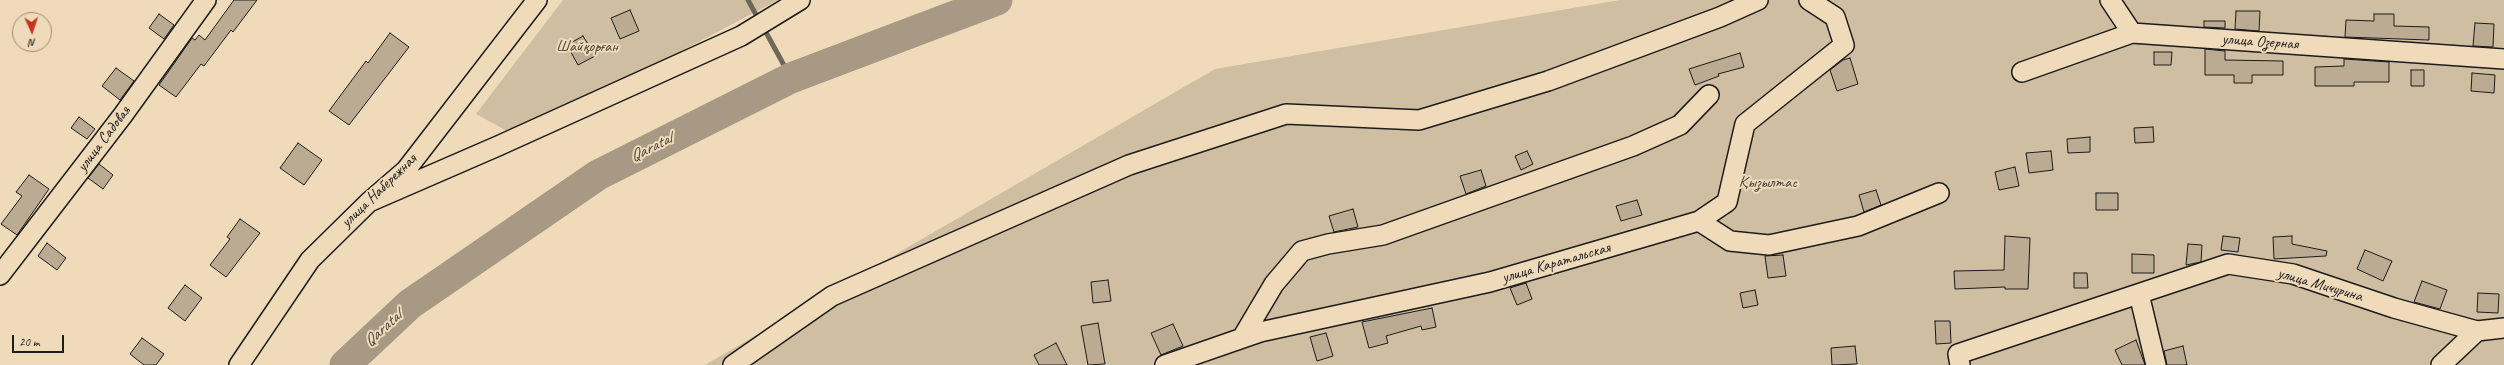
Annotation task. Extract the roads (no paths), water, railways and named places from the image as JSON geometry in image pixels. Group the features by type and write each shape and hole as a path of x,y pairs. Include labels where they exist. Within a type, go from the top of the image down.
{"street":[{"name":"улица Садовая","path":"0,275 123,115 206,0"},
{"name":"улица Набережная","path":"239,365 310,260 369,202 406,170 537,0"},
{"path":"369,202 498,146 741,36 800,0"},
{"path":"733,365 832,296 1129,166 1286,114 1419,120 1548,81 1720,18 1758,0"},
{"name":"улица Каратальская","path":"1165,365 1260,332 1490,282 1699,221 1727,202 1745,124 1844,45 1835,17 1809,0"},
{"path":"2110,0 2132,34"},
{"name":"улица Озерная","path":"2022,72 2132,34 2504,59"},
{"path":"1242,338 1274,284 1302,251 1328,244 1383,235 1633,146 1680,125 1708,95"},
{"path":"1699,221 1730,242 1769,245 1858,226 1939,193"},
{"name":"улица Мичурина","path":"1960,365 1958,354 2228,264 2293,274 2394,308 2477,332"},
{"path":"2139,294 2156,365"},
{"path":"2441,365 2477,332 2504,328"}],"waterway":[{"path":"748,0 759,20"},
{"name":"Qaratal","path":"345,365 410,304 598,175 791,78 997,0"},
{"path":"763,27 791,78"}],"park label":[{"name":"Шайқорған","path":"587,47"},
{"name":"Қызылтас","path":"1768,183"}]}
